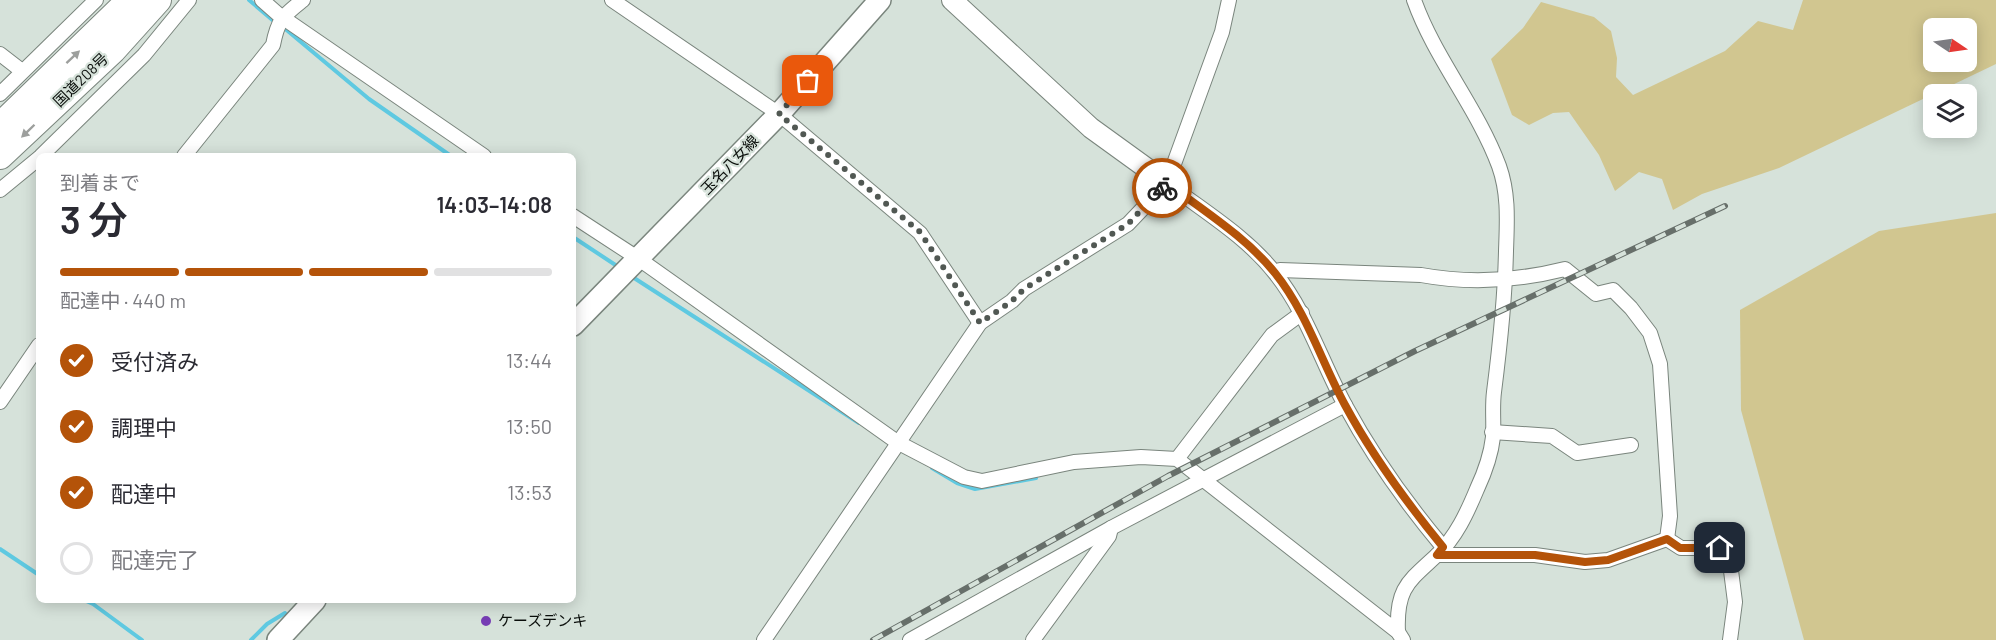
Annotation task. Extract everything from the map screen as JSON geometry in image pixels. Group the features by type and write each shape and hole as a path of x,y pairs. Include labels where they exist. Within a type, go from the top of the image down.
{"highway":[{"name":"国道208号","path":"0,126 98,34 130,0"},
{"name":"国道208号","path":"0,156 113,50 158,0"}],"main road":[{"name":"玉名八女線","path":"576,322 779,114 880,0"},
{"path":"278,640 312,603"}],"street":[{"path":"0,94 66,32 96,0"},
{"path":"44,153 144,55 189,0"},
{"path":"262,0 480,153"},
{"path":"186,153 273,45 277,25 282,16 303,0"},
{"path":"612,0 779,114 920,232 980,323"},
{"path":"952,0 1091,128 1249,245 1275,272 1302,313 1345,405 1440,551"},
{"path":"764,640 897,442 942,383 980,323 1012,301 1024,289 1128,224 1167,183 1218,42 1228,0"},
{"path":"1401,636 1398,615 1408,582 1440,551 1463,522 1483,474 1492,432 1492,412 1502,345 1508,206 1500,168 1472,109 1426,33 1414,0"},
{"path":"0,54 22,71"},
{"path":"0,190 36,160"},
{"path":"576,218 639,259 897,442 964,477 982,481 1074,462 1142,457 1177,459 1188,470 1203,478 1401,636"},
{"path":"1275,272 1280,270 1397,274 1506,281 1565,268 1596,294 1613,290 1631,308 1650,333 1660,363 1670,516 1667,539"},
{"path":"1177,459 1272,335 1302,313"},
{"path":"0,402 36,349"},
{"path":"910,640 1203,478 1345,405"},
{"path":"1492,432 1552,436 1577,453 1631,445"},
{"path":"1033,640 1109,536 1111,528"},
{"path":"1440,551 1535,555 1585,562 1608,560 1667,539"},
{"path":"1667,539 1680,548 1720,548 1729,555 1735,602 1730,640"}],"shaded area":[{"path":"1803,0 1996,0 1996,64 1954,84 1923,84 1923,99 1779,168 1702,194 1673,210 1662,179 1639,172 1615,191 1599,155 1569,112 1553,113 1529,125 1512,115 1491,59 1523,28 1541,2 1594,17 1611,31 1617,58 1616,77 1633,95 1725,51 1758,21 1793,30"},
{"path":"1996,213 1996,640 1804,640 1741,410 1740,310 1879,231"}],"waterway":[{"path":"249,0 276,23"},
{"path":"283,27 369,99 447,153"},
{"path":"576,239 620,268"},
{"path":"631,276 859,423"},
{"path":"932,468 957,483 975,489 1036,478"},
{"path":"0,549 36,573"},
{"path":"91,603 142,640"},
{"path":"251,640 267,624 285,613"}],"railway":[{"path":"873,640 1168,476 1415,351 1725,206"}],"way so far":[{"path":"808,81 779,114 920,232 980,323 1012,301 1024,289 1128,224 1162,188"}],"place":[{"name":"ケーズデンキ","path":"486,621"}],"route":[{"path":"1162,188 1167,183 1249,245 1275,272 1302,313 1345,405 1418,517 1443,547 1437,555 1453,557 1535,555 1585,562 1608,560 1667,539 1680,548 1720,548"}]}
